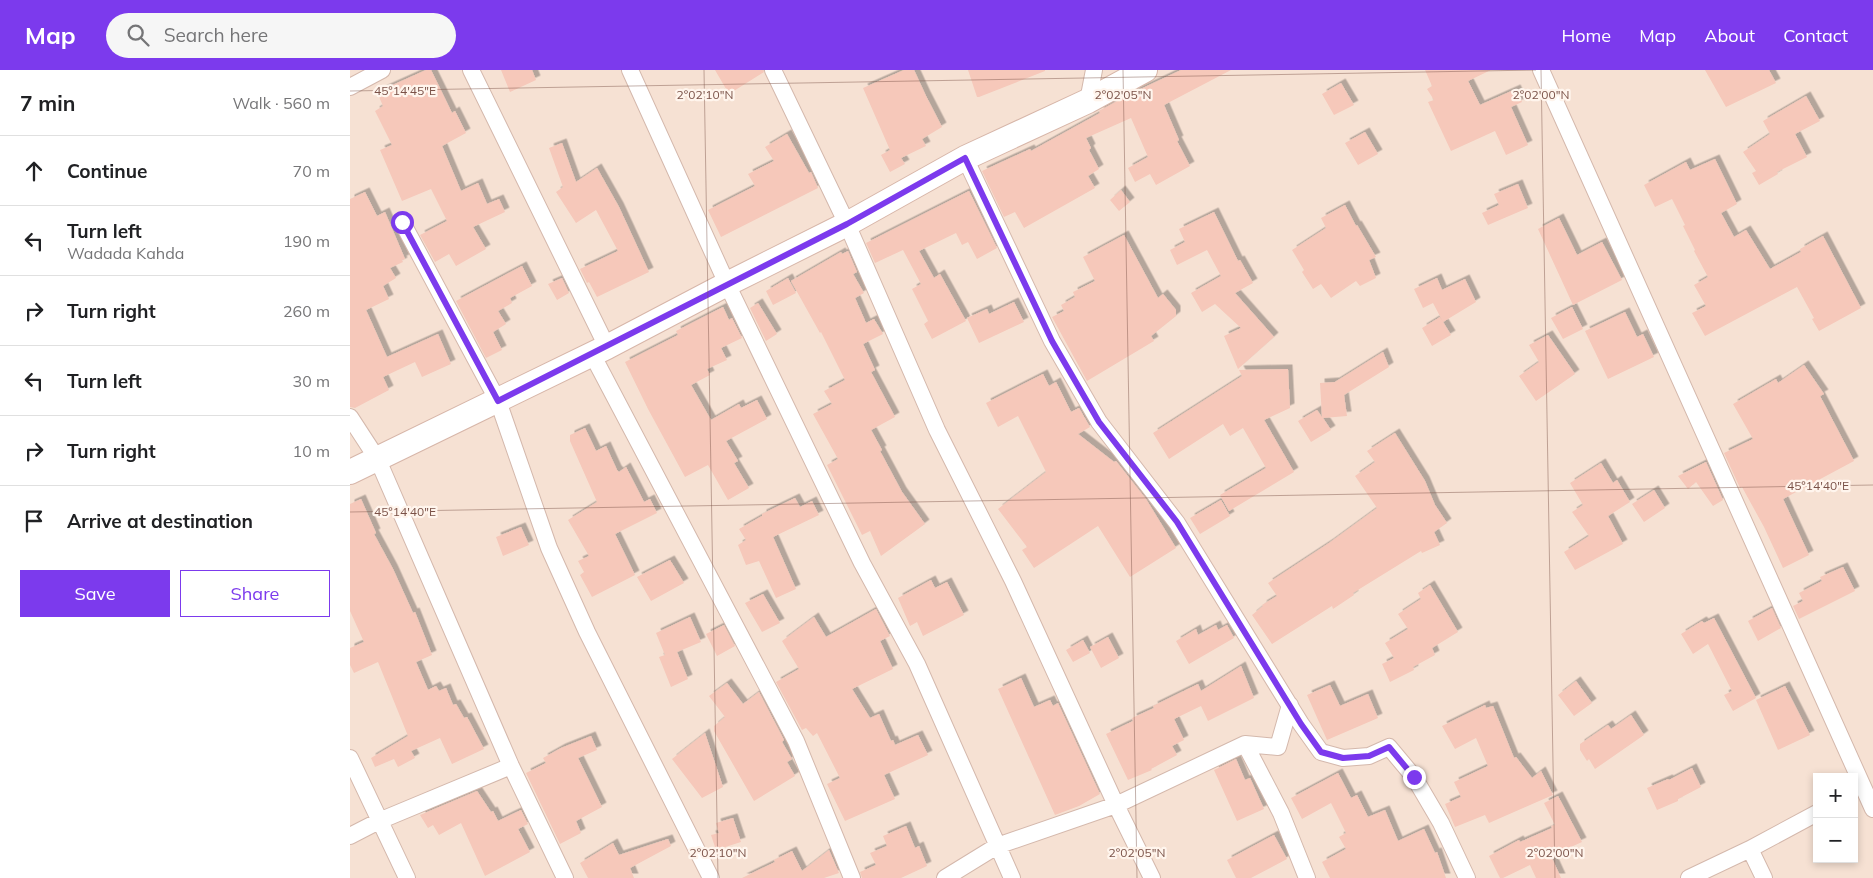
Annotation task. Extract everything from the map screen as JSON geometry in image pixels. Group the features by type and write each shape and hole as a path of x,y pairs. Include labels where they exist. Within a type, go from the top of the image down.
{"main road":[{"path":"350,472 378,460 599,350 847,224 965,158 1088,101 1145,70"}],"street":[{"path":"350,87 382,70"},
{"path":"470,70 599,350 796,741 852,878"},
{"path":"630,70 727,284 862,562 917,664 1012,878"},
{"path":"773,70 847,224 937,430 1013,582 1116,805 1152,878"},
{"path":"1088,101 1094,70"},
{"path":"1541,70 1859,791 1873,809"},
{"path":"965,158 1052,341 1099,422 1177,522 1301,724 1321,752 1343,758 1369,756 1389,747 1414,777 1441,823 1467,878"},
{"path":"402,222 498,401 550,548 587,632 711,878"},
{"path":"350,417 378,460 511,766 565,878"},
{"path":"945,878 997,846 1116,805 1246,744 1278,748 1290,704"},
{"path":"1246,744 1281,813 1307,878"},
{"path":"350,758 407,878"},
{"path":"350,836 379,821 511,766"},
{"path":"1689,878 1750,849 1813,815"},
{"path":"1750,849 1764,878"}],"shaded area":[{"path":"350,70 1873,70 1873,878 350,878"}],"building":[{"path":"426,70 431,70 452,113 455,111 466,133 442,146 461,191 478,183 487,204 499,199 505,212 473,227 486,249 456,266 449,254 435,262 420,235 447,221 431,189 402,201 380,150 392,145 375,111 383,106 377,92"},
{"path":"501,70 532,70 536,80 510,92"},
{"path":"715,70 763,70 764,72 729,94"},
{"path":"904,70 914,70 942,127 922,139 926,146 901,158 905,164 890,172 881,155 890,150 863,88"},
{"path":"968,70 1045,70 1045,71 977,97"},
{"path":"1181,70 1231,70 1164,105 1179,140 1177,141 1190,166 1156,185 1150,174 1135,182 1128,168 1148,157 1131,118 1086,138 1091,148 1089,150 1099,169 1088,176 1095,188 1024,228 1015,212 1004,217 982,171 1030,149 1031,151 1100,113 1099,111 1128,95"},
{"path":"1425,70 1491,70 1468,81 1480,105 1516,89 1522,102 1511,107 1528,145 1506,155 1495,131 1451,151 1428,102 1434,100 1427,89 1432,86"},
{"path":"1705,70 1769,70 1776,83 1726,107"},
{"path":"1341,83 1354,105 1334,115 1322,94"},
{"path":"1806,96 1820,121 1795,134 1807,157 1777,172 1778,174 1759,185 1752,173 1756,171 1743,152 1770,134 1763,121"},
{"path":"1365,132 1378,154 1358,165 1345,143"},
{"path":"787,134 809,173 811,172 818,188 721,237 708,210 755,186 748,174 774,161 765,147"},
{"path":"562,143 576,182 597,168 619,207 649,272 597,297 580,269 618,251 596,210 576,223 556,192 563,187 549,148"},
{"path":"1715,159 1737,204 1721,213 1734,237 1746,230 1770,269 1801,252 1800,249 1823,236 1861,308 1819,331 1797,287 1705,336 1692,313 1706,306 1694,285 1708,277 1694,251 1683,226 1685,225 1672,199 1655,207 1644,185 1686,162 1690,170"},
{"path":"1518,184 1528,208 1488,225 1482,213 1499,205 1494,194"},
{"path":"1121,190 1130,202 1119,211 1110,200"},
{"path":"969,191 997,248 977,259 968,242 962,245 956,233 919,251 934,278 940,274 966,321 932,339 924,324 928,321 912,289 921,284 903,250 875,263 866,243"},
{"path":"365,192 377,216 385,212 405,259 402,260 403,262 390,268 396,278 383,286 389,299 366,310 387,357 438,334 451,364 422,377 415,362 383,377 389,390 355,408 350,407 350,199"},
{"path":"1345,205 1376,257 1369,260 1376,278 1360,286 1356,281 1331,298 1321,284 1313,289 1302,272 1304,270 1292,250 1326,228 1321,218"},
{"path":"1214,212 1238,261 1240,260 1253,283 1235,293 1274,337 1238,369 1224,336 1241,328 1215,304 1202,312 1191,293 1221,276 1207,250 1177,265 1170,250 1185,242 1179,229"},
{"path":"1559,218 1577,255 1602,242 1622,280 1573,305 1538,229"},
{"path":"1124,235 1158,298 1163,294 1176,310 1176,316 1151,336 1154,341 1087,381 1052,317 1064,311 1061,305 1075,297 1073,292 1095,281 1083,257"},
{"path":"848,251 857,272 853,274 864,293 855,298 866,323 874,319 883,334 863,344 875,370 871,372 895,417 871,430 902,492 925,524 881,556 870,531 862,535 827,465 838,459 813,414 832,404 824,391 845,380 821,332 791,281 841,252 842,254"},
{"path":"522,266 532,286 510,298 512,303 498,311 506,324 493,332 502,350 486,358 456,301"},
{"path":"562,278 569,293 557,300 548,284"},
{"path":"788,278 796,293 773,305 766,291"},
{"path":"1437,278 1442,290 1465,279 1476,302 1443,322 1433,303 1423,308 1414,289"},
{"path":"1014,302 1024,322 979,343 967,318 987,309 989,314"},
{"path":"758,303 777,334 766,341 750,308"},
{"path":"723,307 729,320 732,318 742,338 721,348 727,360 707,369 710,375 691,385 711,420 739,404 741,408 757,400 767,419 726,441 738,461 734,463 749,488 728,500 708,465 685,477 625,362 678,335 676,331"},
{"path":"1572,307 1583,329 1563,339 1551,318"},
{"path":"1625,312 1637,337 1643,334 1654,357 1608,379 1585,331"},
{"path":"1440,317 1451,335 1432,346 1422,328"},
{"path":"1548,335 1575,374 1536,401 1519,376 1539,362 1529,345"},
{"path":"1383,352 1389,367 1344,395 1347,416 1323,418 1331,430 1311,442 1298,421 1317,410 1322,417 1320,383 1335,382"},
{"path":"1804,365 1824,394 1820,396 1854,461 1783,499 1809,555 1783,568 1764,527 1742,487 1740,488 1724,453 1753,439 1733,404 1776,379 1778,383"},
{"path":"1288,369 1290,408 1264,420 1294,472 1229,511 1220,495 1266,468 1243,428 1230,436 1223,424 1169,459 1153,433 1242,376 1239,370"},
{"path":"1043,374 1049,386 1056,382 1071,412 1079,408 1090,427 1078,434 1114,462 1116,461 1146,499 1176,548 1130,577 1098,526 1034,568 1022,550 1027,547 998,509 1046,472 1018,416 998,427 986,403"},
{"path":"585,428 596,451 606,446 617,470 619,472 626,467 644,502 650,499 657,513 615,534 635,575 592,597 580,575 584,572 578,561 589,556 568,520 597,502 570,441 570,435"},
{"path":"1395,433 1425,481 1435,505 1447,523 1434,532 1440,545 1422,553 1421,551 1353,593 1354,595 1333,609 1332,606 1272,644 1252,615 1262,605 1277,596 1268,583 1329,543 1377,508 1355,476 1375,462 1367,451"},
{"path":"1706,462 1723,500 1713,506 1696,482 1688,489 1678,476"},
{"path":"1601,463 1613,483 1617,480 1630,502 1608,516 1623,544 1575,570 1564,552 1589,536 1572,512 1583,505 1570,483"},
{"path":"1654,490 1665,508 1644,522 1632,504"},
{"path":"795,498 800,507 812,501 819,515 773,537 796,589 776,598 759,561 746,565 738,545 746,540 739,529 762,516 762,514"},
{"path":"361,499 376,533 374,534 393,569 413,613 415,612 432,655 416,662 428,690 436,686 439,691 446,688 453,705 456,704 464,718 467,717 484,749 452,764 440,738 411,751 415,758 398,767 394,759 375,767 371,758 408,736 378,662 354,673 350,665 350,648 364,642 350,611 350,504"},
{"path":"1221,500 1230,516 1200,534 1190,518"},
{"path":"521,527 529,545 503,556 496,537"},
{"path":"670,560 684,583 651,601 637,577"},
{"path":"1843,567 1855,591 1799,619 1793,606 1803,601 1799,593 1822,581 1820,577"},
{"path":"931,580 935,588 947,582 964,615 923,636 917,622 910,626 898,598"},
{"path":"1430,585 1458,632 1432,648 1435,655 1413,667 1414,670 1390,682 1382,664 1394,658 1385,643 1408,629 1398,614 1421,599 1418,593"},
{"path":"763,594 780,623 762,632 745,603"},
{"path":"1772,608 1781,628 1758,641 1748,621"},
{"path":"876,609 890,636 880,641 893,669 852,689 870,718 879,714 891,741 893,740 895,745 918,735 928,755 884,775 895,799 845,821 827,784 840,778 817,733 813,736 806,728 802,730 776,682 799,669 782,641 814,617 826,637"},
{"path":"690,617 701,642 677,652 688,679 671,687 659,657 665,655 656,633"},
{"path":"1714,618 1756,698 1733,711 1724,695 1732,691 1708,644 1693,654 1681,634 1702,621 1704,623"},
{"path":"724,625 735,646 717,656 706,634"},
{"path":"1216,625 1218,630 1227,625 1234,638 1189,664 1176,641 1196,629 1198,635"},
{"path":"1108,637 1119,658 1101,668 1090,647"},
{"path":"1083,640 1090,653 1073,662 1066,650"},
{"path":"1241,666 1254,698 1208,721 1201,706 1174,719 1184,740 1172,746 1177,755 1152,770 1128,780 1106,734 1133,721 1132,718 1154,708 1153,706 1198,684 1201,691"},
{"path":"1021,678 1034,707 1050,700 1053,706 1058,703 1100,794 1079,806 1055,815 998,689"},
{"path":"1576,681 1592,703 1574,716 1558,695"},
{"path":"727,683 743,704 759,692 792,759 787,762 795,776 754,801 714,731 714,726 725,717 709,696"},
{"path":"1330,685 1340,706 1368,694 1378,718 1327,740 1307,695"},
{"path":"1785,686 1810,735 1778,750 1756,700"},
{"path":"1485,705 1486,708 1493,706 1514,758 1516,757 1532,778 1541,771 1553,795 1489,823 1485,815 1455,827 1445,804 1461,797 1454,782 1488,766 1476,738 1455,749 1442,726"},
{"path":"1631,715 1644,735 1595,769 1580,750 1580,744 1608,725 1611,729"},
{"path":"705,733 723,787 702,798 672,759"},
{"path":"591,736 597,750 578,758 602,807 576,821 581,833 560,844 526,773 546,763 543,758 561,748"},
{"path":"1236,759 1245,780 1250,778 1264,809 1237,821 1214,770"},
{"path":"1692,768 1701,787 1678,799 1678,801 1657,810 1647,788 1669,780"},
{"path":"1338,773 1351,798 1357,795 1368,817 1385,810 1398,841 1424,829 1435,853 1437,852 1446,878 1330,878 1322,862 1346,849 1339,837 1346,833 1331,803 1302,819 1291,798"},
{"path":"477,791 491,812 493,811 498,821 521,810 528,824 518,829 530,852 485,876 461,823 439,835 433,825 428,828 420,815"},
{"path":"1558,796 1582,842 1551,856 1561,878 1536,878 1530,865 1500,878 1489,856 1519,840 1520,842 1552,828 1551,826 1555,825 1544,803"},
{"path":"733,818 741,842 716,850 711,835 719,833 716,823"},
{"path":"906,826 915,848 919,846 927,866 901,878 862,878 860,872 876,865 870,853 887,846 883,836"},
{"path":"1274,835 1287,859 1251,878 1236,878 1227,860"},
{"path":"668,839 671,846 630,868 634,878 588,878 580,863 613,843 619,855"},
{"path":"829,850 839,873 824,878 742,878 775,862 774,860 792,851 802,871"}],"route":[{"path":"402,222 498,401 847,224 965,158 1052,341 1099,422 1177,522 1301,724 1321,752 1343,758 1369,756 1389,747 1414,777"}]}
